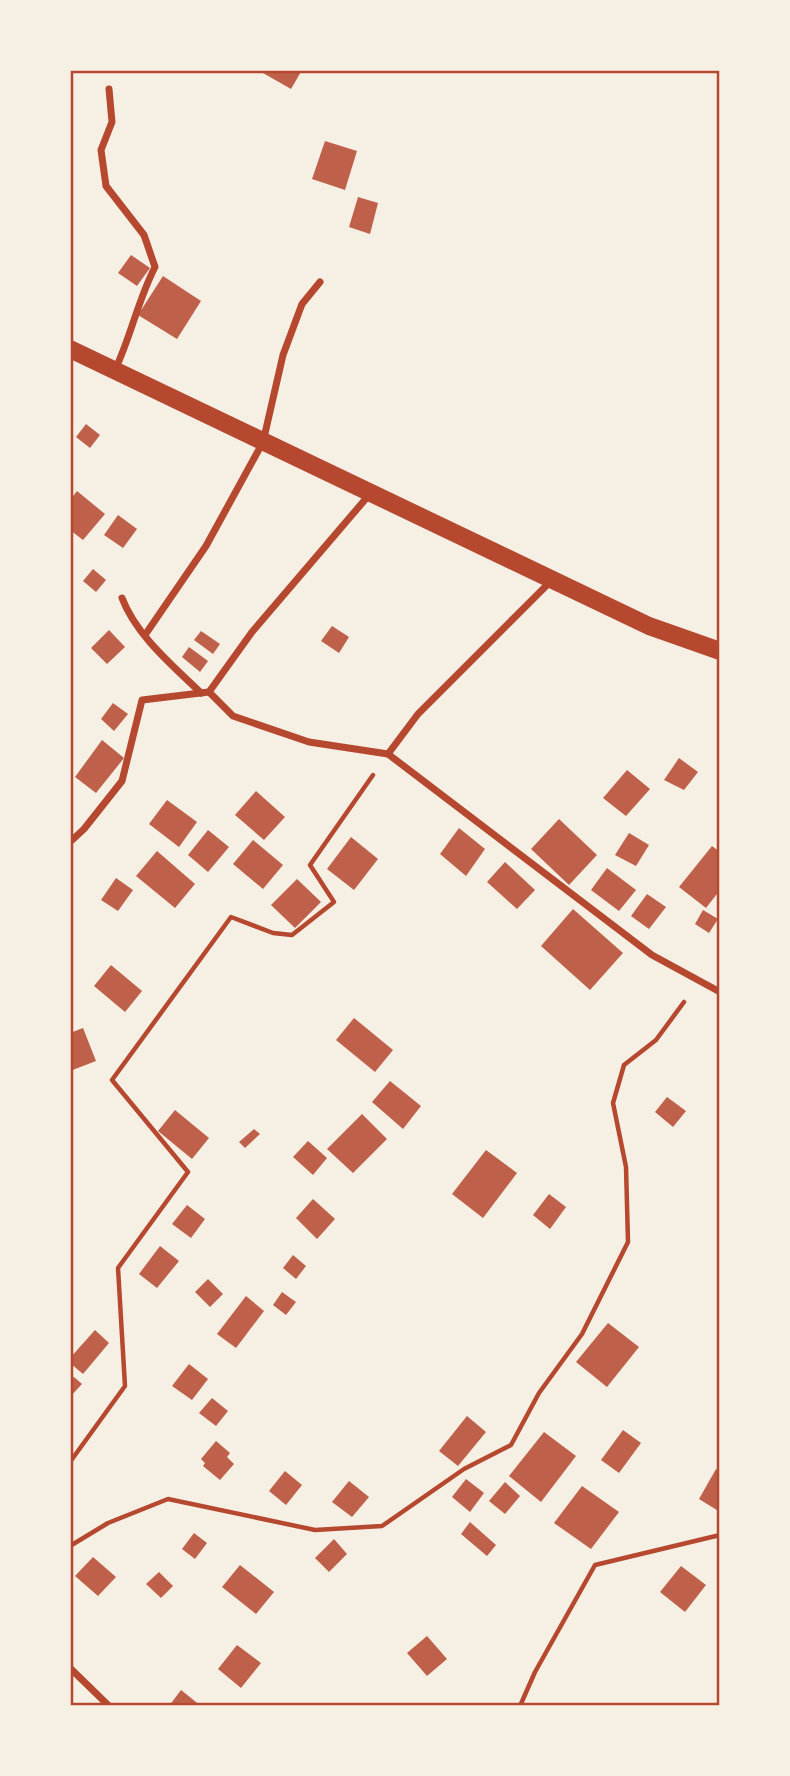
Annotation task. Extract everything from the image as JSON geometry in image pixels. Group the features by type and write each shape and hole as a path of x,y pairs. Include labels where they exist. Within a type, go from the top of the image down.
{"main road":[{"path":"70,349 649,626 720,651"}],"street":[{"path":"109,89 112,122 101,150 106,186 144,235 155,267 142,292 132,333 114,370"},
{"path":"145,635 206,546 263,442 283,355 302,304 320,282"},
{"path":"70,842 84,829 122,781 142,700 205,693 252,632 371,493"},
{"path":"388,754 418,714 552,580"},
{"path":"122,598 127,612 145,635 233,716 309,743 388,754 652,955 720,992"},
{"path":"70,1668 109,1706"}],"path":[{"path":"70,1462 125,1386 118,1268 188,1172 112,1080 231,917 273,933 292,935 334,902 310,865 388,754"},
{"path":"70,1546 108,1523 168,1499 315,1530 382,1526 464,1469 511,1445 539,1394 582,1334 628,1242 626,1167 613,1103 624,1065 656,1040 699,981"},
{"path":"520,1706 535,1672 596,1565 720,1535"}],"building":[{"path":"264,70 302,70 291,89 263,73"},
{"path":"325,141 357,151 345,190 312,179"},
{"path":"358,197 378,203 370,234 349,227"},
{"path":"131,255 150,268 137,286 118,273"},
{"path":"163,276 201,301 177,339 138,315"},
{"path":"86,424 100,435 90,448 76,437"},
{"path":"77,491 105,514 83,540 70,530 70,500"},
{"path":"118,515 137,529 123,548 104,535"},
{"path":"93,569 106,580 96,592 83,581"},
{"path":"332,626 349,637 339,653 321,641"},
{"path":"109,630 125,647 107,664 91,648"},
{"path":"201,631 220,644 213,654 194,640"},
{"path":"189,647 208,661 200,672 182,657"},
{"path":"113,703 128,714 114,731 101,719"},
{"path":"102,740 124,758 96,793 75,777"},
{"path":"679,758 698,772 684,790 664,780"},
{"path":"627,770 650,789 626,816 603,798"},
{"path":"256,791 285,817 264,840 235,815"},
{"path":"167,800 197,822 179,847 149,824"},
{"path":"559,819 597,855 569,885 531,849"},
{"path":"459,828 485,849 466,876 440,854"},
{"path":"208,830 229,847 208,872 188,855"},
{"path":"629,833 649,845 636,866 615,855"},
{"path":"351,837 378,859 354,890 327,869"},
{"path":"253,840 283,865 263,889 233,864"},
{"path":"712,846 720,852 720,890 706,908 679,887"},
{"path":"157,851 195,884 175,908 136,876"},
{"path":"505,862 535,890 517,909 487,882"},
{"path":"607,868 636,890 619,911 591,890"},
{"path":"116,878 133,890 118,911 101,900"},
{"path":"297,879 321,902 295,928 271,905"},
{"path":"647,894 666,907 649,929 631,916"},
{"path":"573,909 623,953 590,990 541,946"},
{"path":"703,910 718,919 709,933 695,924"},
{"path":"111,965 142,991 125,1012 94,986"},
{"path":"354,1018 393,1050 375,1072 336,1040"},
{"path":"83,1028 96,1061 70,1071 70,1033"},
{"path":"390,1081 421,1106 403,1129 372,1102"},
{"path":"667,1097 686,1111 673,1127 655,1112"},
{"path":"175,1110 209,1138 192,1159 158,1131"},
{"path":"362,1114 387,1139 353,1173 327,1149"},
{"path":"254,1129 260,1134 245,1148 239,1142"},
{"path":"308,1141 327,1158 313,1175 293,1157"},
{"path":"486,1150 517,1173 483,1218 452,1194"},
{"path":"549,1194 566,1207 550,1229 533,1215"},
{"path":"313,1199 335,1219 317,1239 296,1218"},
{"path":"187,1205 205,1219 191,1238 172,1224"},
{"path":"160,1246 179,1261 157,1288 139,1274"},
{"path":"293,1255 306,1266 296,1279 283,1268"},
{"path":"208,1279 223,1294 210,1307 195,1292"},
{"path":"282,1292 296,1302 286,1315 273,1305"},
{"path":"246,1296 264,1311 236,1348 217,1334"},
{"path":"608,1323 639,1347 607,1387 576,1362"},
{"path":"95,1330 109,1343 83,1374 70,1363 70,1358"},
{"path":"189,1364 208,1379 192,1400 172,1386"},
{"path":"74,1377 82,1384 70,1397 70,1382"},
{"path":"212,1398 228,1411 216,1426 199,1413"},
{"path":"467,1416 486,1432 458,1466 439,1451"},
{"path":"623,1430 641,1443 619,1473 601,1460"},
{"path":"544,1432 576,1456 541,1502 509,1476"},
{"path":"216,1441 230,1453 227,1457 234,1464 220,1480 203,1466 205,1463 201,1459"},
{"path":"716,1469 720,1472 720,1512 699,1499"},
{"path":"285,1471 302,1485 286,1505 269,1491"},
{"path":"466,1479 484,1493 470,1512 452,1497"},
{"path":"349,1481 369,1497 352,1517 332,1502"},
{"path":"505,1482 520,1496 505,1514 489,1501"},
{"path":"582,1486 619,1512 591,1549 554,1523"},
{"path":"470,1522 496,1545 487,1556 461,1534"},
{"path":"194,1533 207,1543 195,1559 182,1549"},
{"path":"334,1539 347,1554 329,1572 315,1558"},
{"path":"93,1557 116,1577 98,1596 75,1576"},
{"path":"240,1565 274,1592 256,1614 222,1587"},
{"path":"681,1566 706,1585 685,1612 660,1592"},
{"path":"159,1572 173,1586 161,1598 146,1584"},
{"path":"427,1636 447,1659 427,1676 407,1653"},
{"path":"237,1645 261,1663 241,1688 218,1669"},
{"path":"181,1690 201,1706 169,1706"}]}
